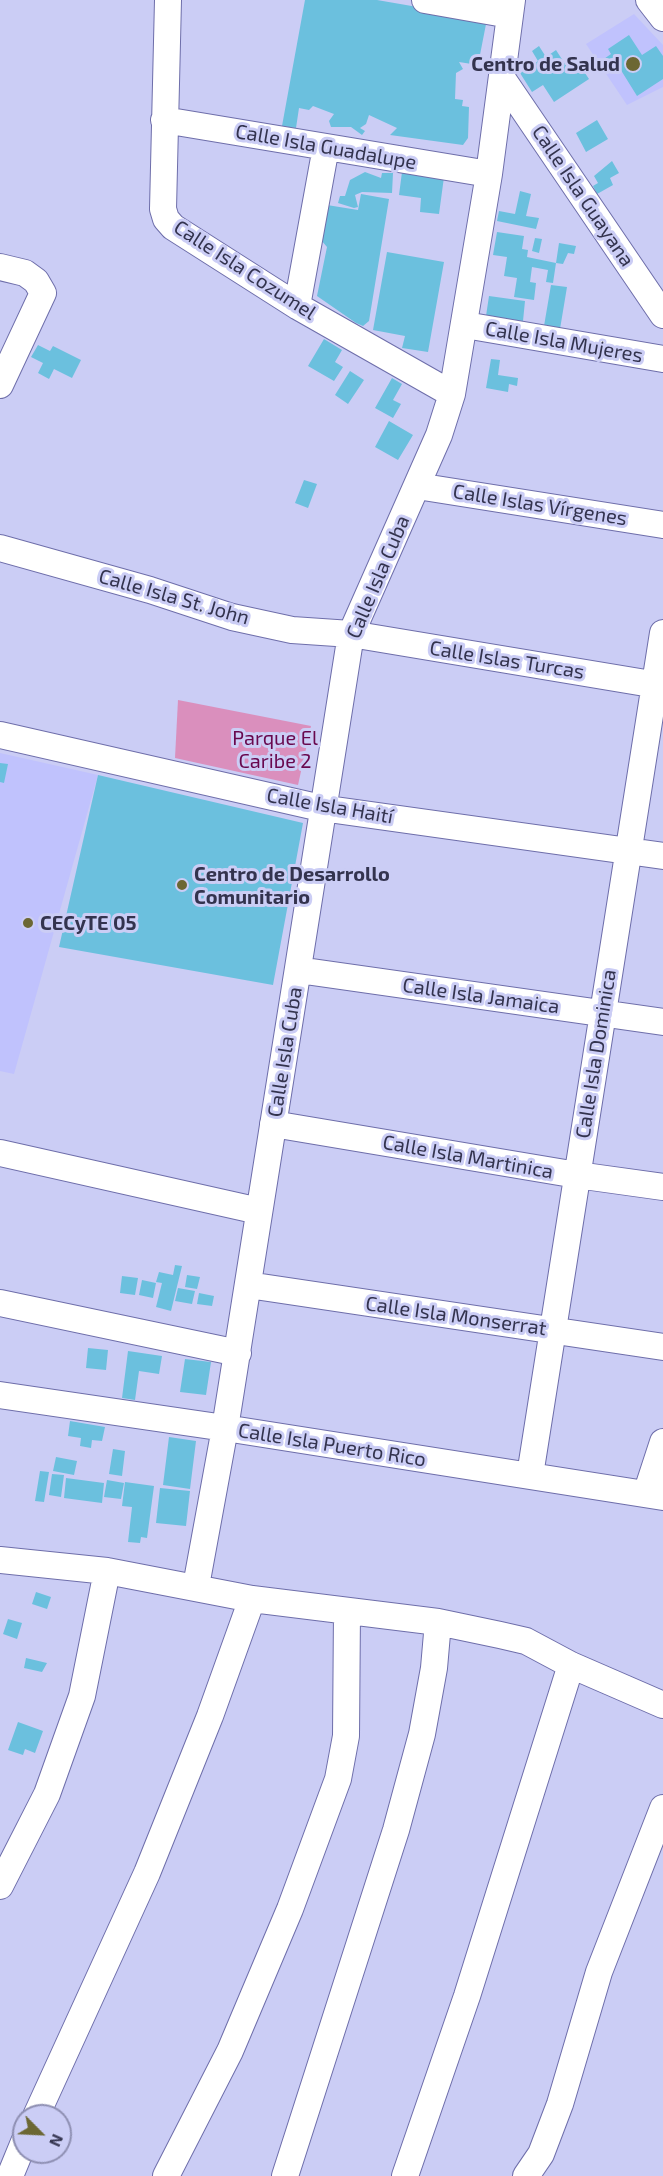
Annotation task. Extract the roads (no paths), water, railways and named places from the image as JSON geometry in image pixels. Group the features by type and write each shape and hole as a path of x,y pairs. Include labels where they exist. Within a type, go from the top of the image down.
{"street":[{"name":"Calle Isla Cozumel","path":"168,0 163,209 166,219 173,227 297,306 452,394"},
{"path":"424,0 511,7"},
{"path":"649,0 663,18"},
{"name":"Calle Isla Cuba","path":"196,1586 238,1353 321,808 351,634 439,435 452,394 489,174 511,7"},
{"name":"Calle Isla Guayana","path":"502,78 663,315"},
{"name":"Calle Isla Guadalupe","path":"164,120 489,174"},
{"path":"297,306 326,147"},
{"path":"0,267 25,273 36,281 43,293 0,385"},
{"name":"Calle Isla Mujeres","path":"465,326 663,359"},
{"name":"Calle Islas Vírgenes","path":"417,486 663,525"},
{"name":"Calle Isla St. John","path":"0,548 150,590 232,617 292,630 351,634"},
{"name":"Calle Isla Dominica","path":"530,1475 629,850 659,686 663,633"},
{"name":"Calle Islas Turcas","path":"351,634 659,686"},
{"name":"Calle Isla Haití","path":"0,735 321,808 663,856"},
{"name":"Calle Isla Jamaica","path":"298,970 663,1022"},
{"name":"Calle Isla Martinica","path":"273,1124 577,1175 663,1187"},
{"path":"0,1153 259,1211"},
{"name":"Calle Isla Monserrat","path":"248,1285 663,1347"},
{"path":"0,1303 238,1353"},
{"name":"Calle Isla Puerto Rico","path":"0,1395 655,1496"},
{"path":"655,1496 663,1442"},
{"path":"0,1560 107,1571 196,1586 252,1599 438,1622 526,1641 571,1665 663,1704"},
{"path":"0,1886 47,1794 82,1696 107,1571"},
{"path":"41,2104 151,1862 210,1716 252,1599"},
{"path":"166,2176 230,2051 290,1909 338,1779 346,1736 347,1611"},
{"path":"285,2176 396,1830 422,1734 434,1668 438,1622"},
{"path":"405,2176 467,1996 571,1665"},
{"path":"526,2176 541,2154 560,2104 599,1972 663,1808"}],"place":[{"name":"Centro de Salud","path":"633,64"},
{"name":"Centro de Desarrollo Comunitario","path":"182,885"},
{"name":"CECyTE 05","path":"28,923"}],"park label":[{"name":"Parque El Caribe 2","path":"275,750"}]}
